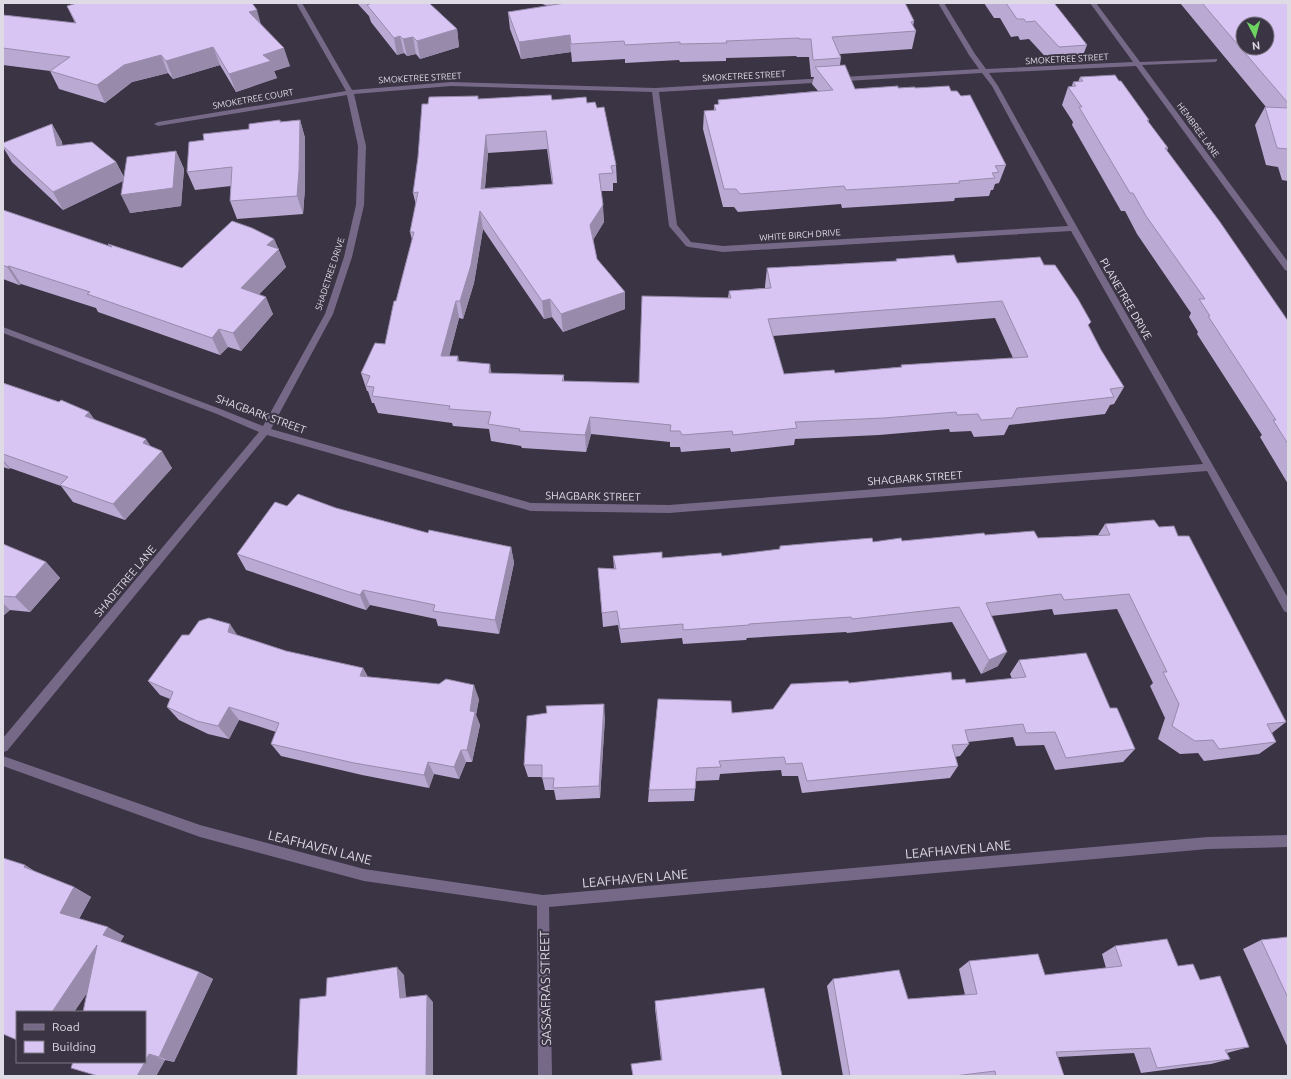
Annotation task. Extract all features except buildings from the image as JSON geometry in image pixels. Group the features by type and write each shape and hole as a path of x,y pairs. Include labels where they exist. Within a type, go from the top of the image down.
{"street":[{"name":"SHADETREE DRIVE","path":"265,431 329,314 348,257 360,205 362,146 350,92 298,3"},
{"name":"PLANETREE DRIVE","path":"941,3 972,55 995,86 1073,228 1210,467 1288,608"},
{"name":"HEMBREE LANE","path":"1093,3 1288,268"},
{"name":"SMOKETREE STREET","path":"350,92 450,84 655,90 985,71 1138,65 1215,60"},
{"name":"WHITE BIRCH DRIVE","path":"655,90 673,226 689,244 723,249 1073,228"},
{"name":"SMOKETREE COURT","path":"158,124 350,92"},
{"name":"SHAGBARK STREET","path":"3,330 220,412 265,431 531,507 669,509 1210,467"},
{"name":"SHADETREE LANE","path":"3,747 265,431"},
{"name":"LEAFHAVEN LANE","path":"3,761 200,831 364,875 543,901 1200,843 1288,842"},
{"name":"SASSAFRAS STREET","path":"543,901 545,1076"}]}
